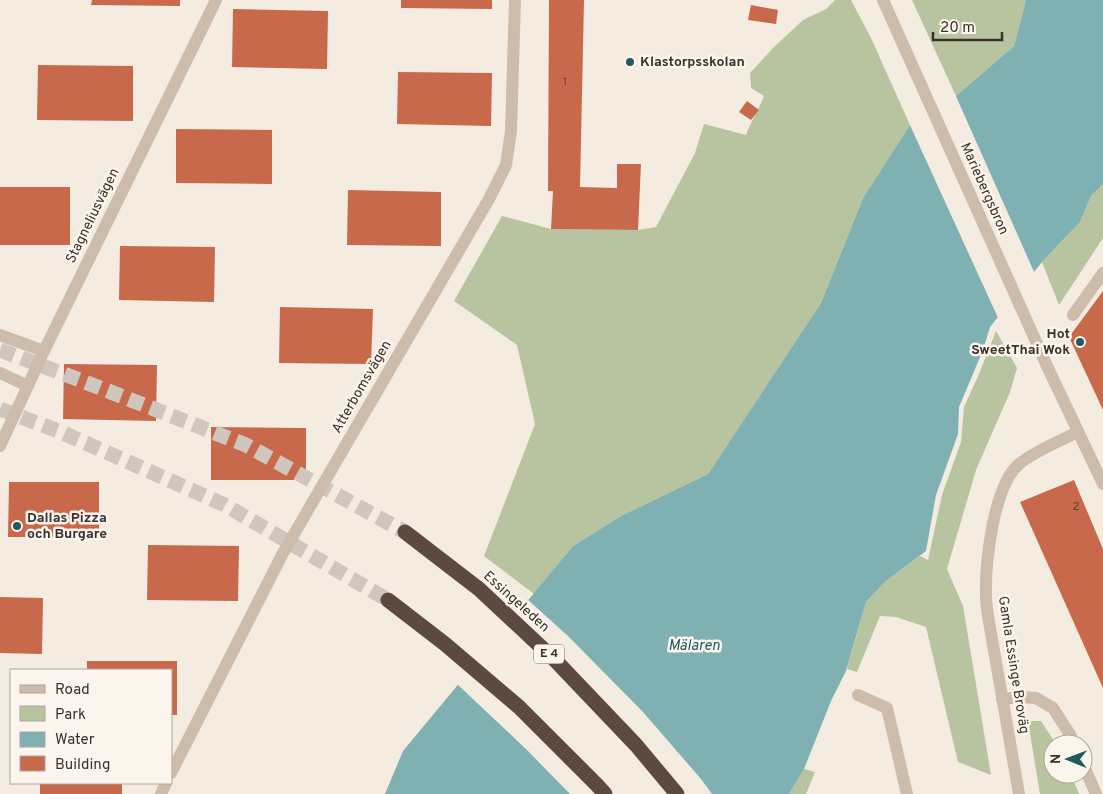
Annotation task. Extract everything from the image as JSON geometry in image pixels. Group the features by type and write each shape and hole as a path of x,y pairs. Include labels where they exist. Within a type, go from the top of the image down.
{"highway":[{"name":"Essingeleden","path":"405,532 479,589 556,660 636,745 676,794"},
{"path":"388,600 446,644 518,707 605,794"}],"street":[{"name":"Stagneliusvägen","path":"0,446 44,351 216,0"},
{"name":"Atterbomsvägen","path":"172,771 283,553 489,200 506,165 512,131 515,0"},
{"name":"Mariebergsbron","path":"883,0 1047,366 1103,484"},
{"path":"1073,315 1103,274"},
{"path":"0,335 44,351"},
{"path":"0,373 28,386"},
{"name":"Gamla Essinge Broväg","path":"1019,794 988,616 986,596 988,552 996,512 1008,478 1018,465 1078,432"},
{"path":"858,695 887,708 907,794"},
{"path":"1002,699 1036,698 1053,708 1070,734"}],"green space":[{"path":"835,0 851,0 871,38 910,125 863,198 821,303 708,474 621,516 573,546 534,594 484,556 535,424 517,345 454,301 502,216 551,229 638,230 656,227 695,153 704,124 746,135 764,96 751,88 750,73 803,20 826,9"},
{"path":"912,0 1026,0 1014,46 956,96"},
{"path":"1103,184 1103,238 1059,305 1042,262 1080,222 1091,196"},
{"path":"996,331 1017,368 1010,392 976,470 947,569 963,606 991,775 958,762 926,627 896,617 880,616 857,672 847,669 866,602 886,581 920,556 928,560 942,495 961,442 964,407"},
{"path":"1028,721 1041,721 1049,734 1043,734 1043,784 1075,784 1079,794 1040,794"},
{"path":"804,769 815,772 806,794 789,794"}],"water":[{"name":"Mälaren","path":"1026,0 1103,0 1103,184 1091,196 1080,222 1042,262 990,327 983,350 959,407 958,434 936,495 926,551 886,581 866,602 846,671 831,701 804,769 789,794 385,794 403,751 573,546 621,516 708,474 821,303 863,198 910,125 956,96 1014,46"}],"pier":[{"path":"955,94 1035,274 999,320 909,123"},
{"path":"527,599 568,636 643,712 712,794 570,794 528,751 456,683"}],"building":[{"path":"92,0 180,0 180,6 91,5"},
{"path":"401,0 492,0 492,9 401,8"},
{"path":"549,0 584,0 580,187 617,188 617,164 641,164 638,230 551,229 553,191 548,191"},
{"path":"751,5 778,10 776,24 748,20"},
{"path":"233,9 328,11 327,69 232,67"},
{"path":"38,65 133,66 133,121 37,120"},
{"path":"398,72 492,73 491,126 397,124"},
{"path":"747,101 759,110 751,120 739,112"},
{"path":"176,129 272,130 272,184 176,183"},
{"path":"0,187 70,187 70,245 0,245"},
{"path":"348,190 441,192 441,246 347,245"},
{"path":"120,246 215,247 214,302 119,300"},
{"path":"1103,291 1103,410 1069,337"},
{"path":"280,307 373,309 371,364 279,363"},
{"path":"64,364 157,365 156,421 63,419"},
{"path":"211,427 306,428 306,480 211,480"},
{"path":"1074,480 1103,549 1103,688 1020,502"},
{"path":"9,482 99,482 99,537 8,537"},
{"path":"148,545 239,546 238,601 147,600"},
{"path":"0,597 43,598 42,654 0,653"},
{"path":"87,661 177,661 177,715 172,715 172,669 87,669"},
{"path":"40,784 122,784 122,794 40,794"}],"tunnel":[{"path":"0,350 246,445 405,532"},
{"path":"0,409 61,432 225,505 388,600"}],"place":[{"name":"Klastorpsskolan","path":"630,62"},
{"name":"Hot SweetThai Wok","path":"1080,342"},
{"name":"Dallas Pizza och Burgare","path":"17,526"}]}
